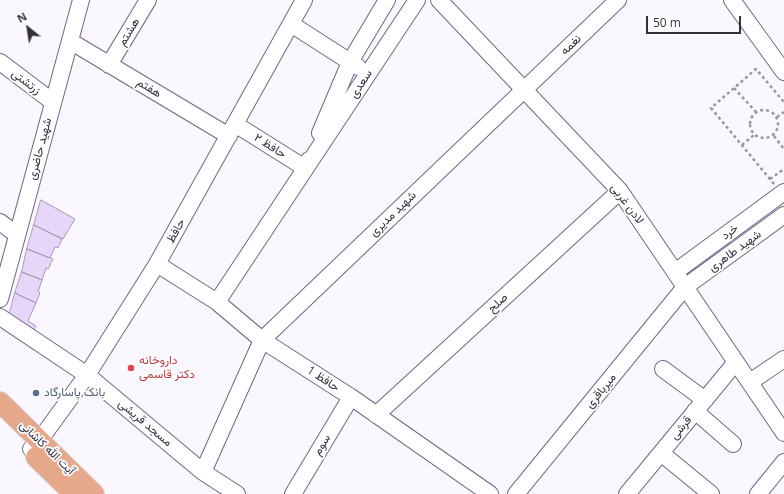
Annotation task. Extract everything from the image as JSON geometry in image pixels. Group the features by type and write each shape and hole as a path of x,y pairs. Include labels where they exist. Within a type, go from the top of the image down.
{"main road":[{"name":"آیت الله کاشانی","path":"0,402 67,491"},
{"name":"آیت الله کاشانی","path":"0,422 34,446 94,494"}],"street":[{"name":"هشتم","path":"110,65 148,0"},
{"name":"حافظ","path":"34,446 87,375 157,264 304,0"},
{"name":"سعدی","path":"305,168 350,62 387,0"},
{"name":"سعدی","path":"217,302 417,0"},
{"name":"لادن غربی","path":"439,0 620,191 784,433"},
{"name":"نغمه","path":"524,89 618,0"},
{"path":"732,0 784,71"},
{"name":"شهید حاضری","path":"0,299 70,41 79,1"},
{"path":"291,24 368,74"},
{"name":"هفتم","path":"70,41 110,65 232,130"},
{"name":"زرتشتی","path":"0,62 53,102"},
{"name":"شهید مدیری","path":"262,340 524,89"},
{"name":"حافظ ۲","path":"232,130 305,168"},
{"name":"صلح","path":"376,415 620,191"},
{"name":"خرد","path":"675,272 783,193"},
{"name":"شهید طاهری","path":"686,287 784,215"},
{"path":"0,222 17,235"},
{"name":"حافظ 1","path":"157,264 217,302 262,340 351,397 490,494"},
{"name":"میرباقری","path":"516,494 686,287"},
{"name":"مسجد قریشی","path":"0,317 87,375 203,472 237,494"},
{"path":"203,472 262,340"},
{"path":"750,382 784,359"},
{"name":"قرشی","path":"627,494 736,362"},
{"path":"663,369 700,406 733,444"},
{"name":"سوم","path":"293,494 351,397"},
{"path":"661,453 711,494"},
{"path":"758,494 784,462"}],"path":[{"path":"783,193 711,108 756,70 784,102"},
{"path":"734,88 756,112"},
{"path":"759,110 770,110 777,117 779,127 774,136 764,139 754,135 749,126 751,116 759,110"},
{"path":"777,117 784,112"},
{"path":"742,145 754,135"},
{"path":"774,136 784,149"},
{"path":"770,179 784,169"}],"building":[{"path":"41,200 75,219 63,239 34,225"},
{"path":"34,225 62,239 58,248 55,247 50,258 27,249"},
{"path":"27,249 53,259 48,269 46,268 42,280 22,272"},
{"path":"22,272 42,280 38,292 40,293 36,303 15,293"},
{"path":"15,293 36,303 28,321 36,326 32,332 9,316"}],"place":[{"name":"داروخانه دکتر قاسمی","path":"131,368"},
{"name":"بانک پاسارگاد","path":"36,393"}]}
